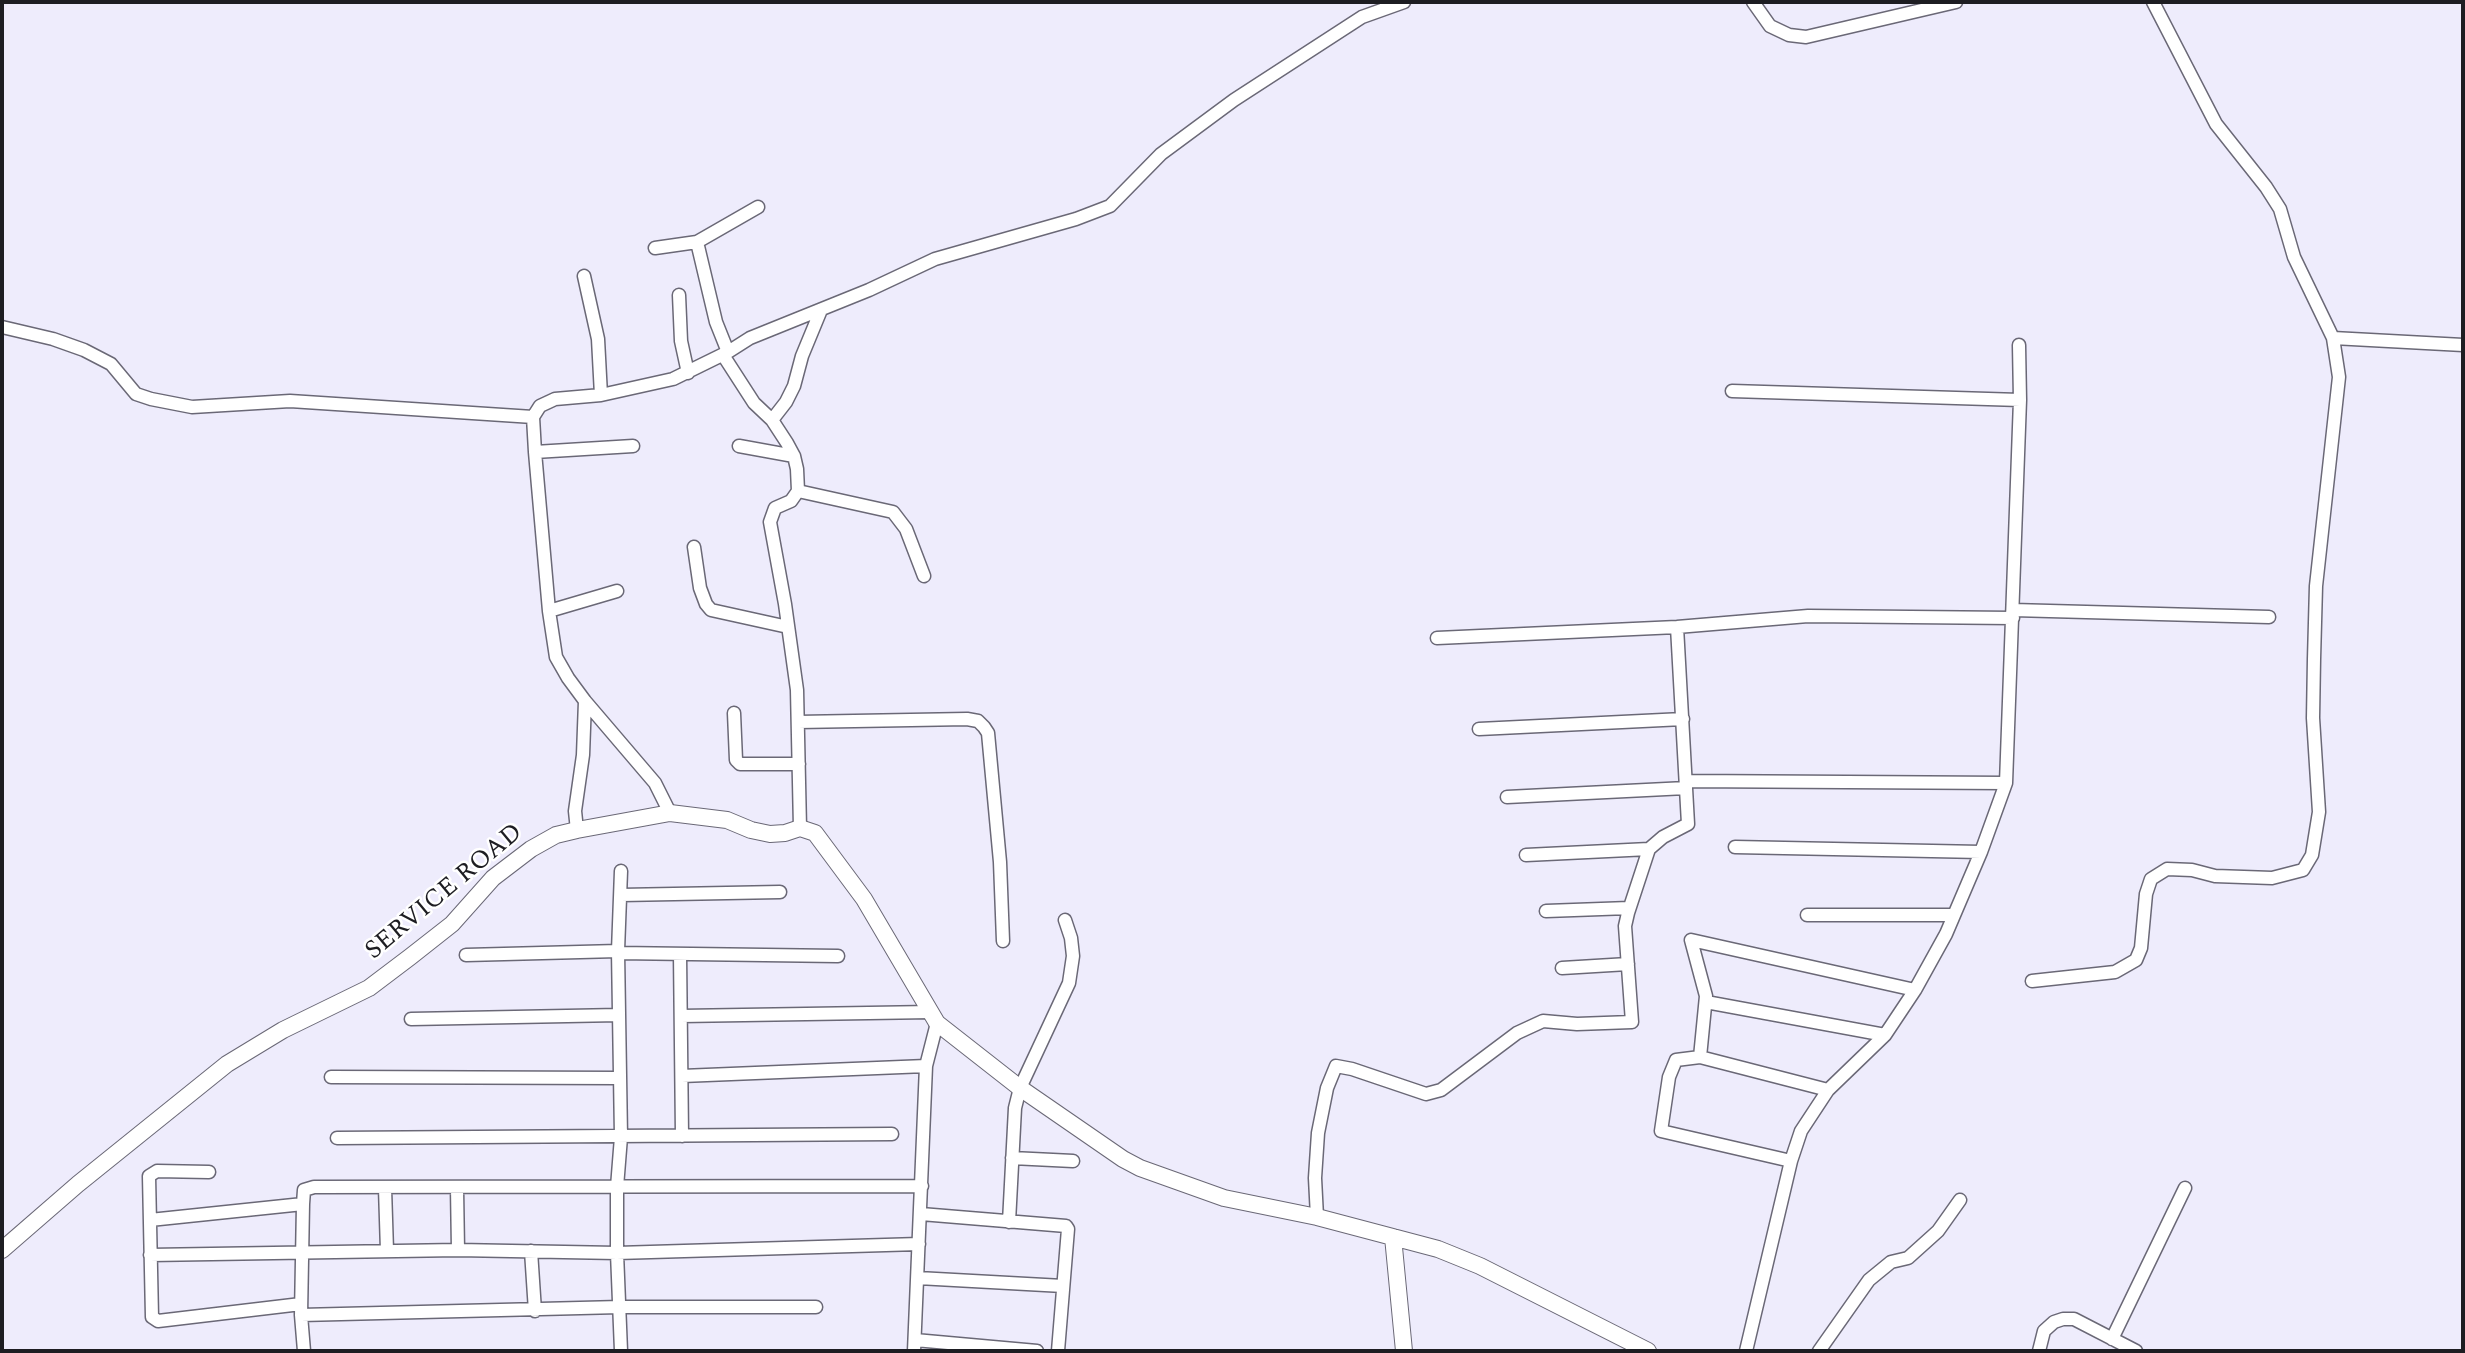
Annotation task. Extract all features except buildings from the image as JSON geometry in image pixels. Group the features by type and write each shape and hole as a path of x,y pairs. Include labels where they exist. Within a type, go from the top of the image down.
{"street":[{"path":"670,813 655,783 585,701 556,657 535,452 533,418 540,406 555,399 601,395 673,379 750,338 936,260 1076,219 1110,206 1161,154 1234,100 1362,17 1404,2"},
{"path":"1753,2 1770,26 1789,35 1806,37 1955,2"},
{"path":"2032,981 2115,972 2136,960 2141,947 2146,894 2151,879 2167,869 2192,870 2215,876 2272,878 2303,870 2312,856 2319,812 2313,718 2316,586 2339,377 2333,338 2294,257 2280,209 2216,124 2152,2"},
{"path":"655,248 697,242 758,207"},
{"path":"697,242 725,353 754,402 772,420 794,456 798,491 792,501 771,512 770,523 797,690 800,828 815,834 829,850 871,910 934,1017 1020,1088 1140,1168 1224,1198 1317,1217 1438,1249 1480,1266 1648,1351"},
{"path":"584,275 598,339 601,395"},
{"path":"679,295 681,341 688,373"},
{"path":"772,420 794,386 802,356 821,310"},
{"path":"2,327 53,339 84,350 111,364 136,394 192,407 290,401 533,418"},
{"path":"2333,338 2463,345"},
{"path":"1746,1351 1791,1161 1801,1131 1828,1090 1885,1035 1915,990 1947,934 2006,783 2020,400 2019,345"},
{"path":"1731,391 2020,400"},
{"path":"535,452 633,446"},
{"path":"738,446 794,456"},
{"path":"798,491 893,512 906,529 924,576"},
{"path":"694,547 700,589 711,610 788,627"},
{"path":"550,611 617,591"},
{"path":"1437,638 1859,615 2269,617"},
{"path":"1317,1217 1315,1178 1318,1133 1336,1066 1426,1094 1441,1090 1517,1033 1544,1021 1577,1024 1632,1022 1625,926 1629,908 1648,849 1663,837 1688,824 1677,626"},
{"path":"577,830 575,811 583,755 585,701"},
{"path":"734,713 736,760 740,764 799,764"},
{"path":"799,722 967,719 978,721 984,727 988,733 1000,862 1003,941"},
{"path":"1479,729 1683,719"},
{"path":"1507,797 1686,785 2006,783"},
{"name":"SERVICE ROAD","path":"2,1250 78,1184 227,1064 283,1030 369,988 452,923 493,878 531,849 556,835 670,813 727,821 771,834 800,828"},
{"path":"1735,847 1981,852"},
{"path":"1526,855 1648,849"},
{"path":"621,871 618,952 621,1137 617,1187 621,1351"},
{"path":"621,895 780,892"},
{"path":"1546,911 1629,908"},
{"path":"1807,915 1954,915"},
{"path":"1009,1222 1015,1108 1020,1088 1069,982 1073,956 1072,938 1066,920"},
{"path":"1700,1057 1706,1002 1691,940 1915,990"},
{"path":"466,955 618,952 838,956"},
{"path":"680,954 682,1136"},
{"path":"1562,968 1628,964"},
{"path":"1706,1002 1885,1035"},
{"path":"411,1019 619,1015"},
{"path":"681,1016 934,1017"},
{"path":"934,1017 926,1066 914,1346 1037,1351"},
{"path":"1791,1161 1661,1131 1669,1077 1676,1060 1700,1057 1828,1090"},
{"path":"682,1076 926,1066"},
{"path":"331,1077 619,1079"},
{"path":"337,1138 892,1133"},
{"path":"1012,1158 1073,1161"},
{"path":"209,1172 158,1171 150,1174 150,1312 158,1321 301,1309 536,1311 620,1307 816,1307"},
{"path":"304,1351 301,1309 303,1204 304,1190 314,1187 922,1186"},
{"path":"385,1188 387,1251"},
{"path":"457,1188 458,1250"},
{"path":"2112,1339 2185,1188"},
{"path":"1819,1351 1869,1280 1891,1262 1908,1258 1938,1231 1960,1200"},
{"path":"150,1220 303,1204"},
{"path":"921,1214 1066,1226 1068,1230 1058,1351"},
{"path":"1393,1237 1404,1351"},
{"path":"150,1255 458,1250 617,1253 919,1244"},
{"path":"531,1251 536,1311"},
{"path":"918,1278 1063,1286"},
{"path":"2039,1351 2044,1331 2054,1322 2063,1319 2074,1319 2136,1351"}]}
